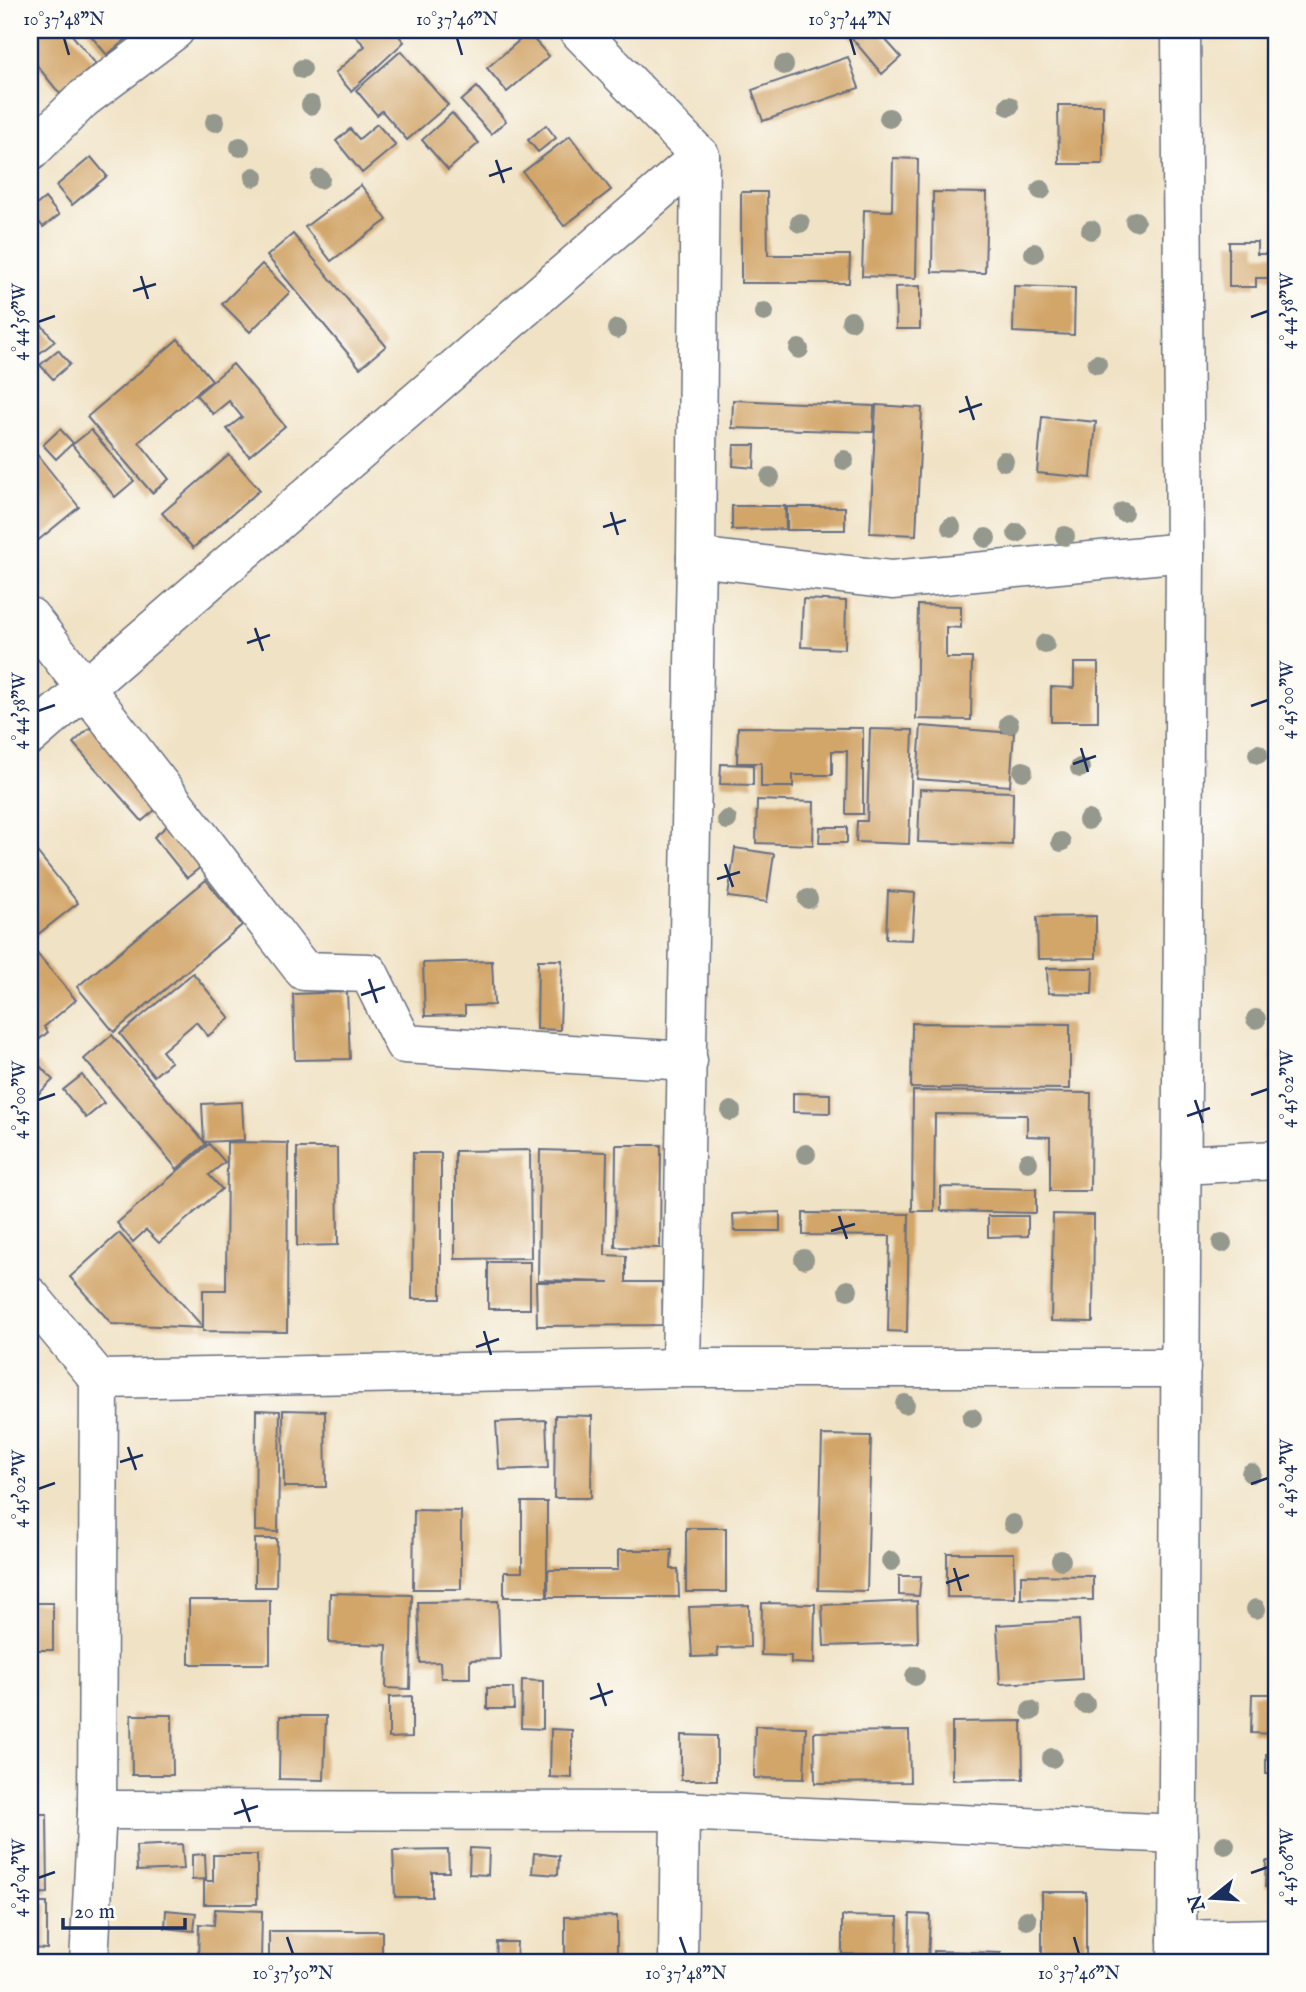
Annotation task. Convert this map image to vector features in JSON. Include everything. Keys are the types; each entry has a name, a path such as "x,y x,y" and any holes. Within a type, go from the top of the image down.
{"street":[{"path":"30,152 83,99 175,30"},
{"path":"578,30 700,156 696,557 681,1368"},
{"path":"1181,30 1185,552 1177,1951 1276,1938"},
{"path":"30,736 700,156"},
{"path":"696,557 892,579 1185,552"},
{"path":"30,617 304,971 369,973 404,1044 688,1061"},
{"path":"1181,1165 1276,1160"},
{"path":"30,1296 99,1379 97,1810 89,1962"},
{"path":"99,1379 681,1368 1181,1368"},
{"path":"97,1810 680,1811 1178,1834"},
{"path":"678,1962 680,1811"}],"building":[{"path":"43,30 68,30 96,64 60,94 30,57 30,41"},
{"path":"86,30 137,30 107,55"},
{"path":"350,30 394,30 404,42 351,91 335,73 365,46"},
{"path":"845,30 877,30 901,57 882,74"},
{"path":"528,33 549,56 507,92 487,68"},
{"path":"401,51 448,105 407,140 382,111 377,115 356,90"},
{"path":"848,57 859,88 763,121 752,90"},
{"path":"477,87 506,121 491,134 461,101"},
{"path":"1058,105 1103,105 1103,164 1059,164"},
{"path":"452,113 479,143 448,170 422,140"},
{"path":"377,124 396,145 362,173 336,141 350,129 359,139"},
{"path":"546,125 556,138 538,152 528,140"},
{"path":"570,136 611,190 564,226 523,172"},
{"path":"91,157 107,176 72,205 56,186"},
{"path":"893,158 918,159 916,278 862,276 864,210 892,211"},
{"path":"361,185 387,220 331,261 305,227"},
{"path":"741,192 767,192 768,255 850,255 849,283 741,283"},
{"path":"933,192 987,193 985,273 932,272"},
{"path":"45,198 59,215 43,227 30,210"},
{"path":"293,234 386,346 360,368 267,256"},
{"path":"1229,242 1257,242 1257,254 1276,254 1276,278 1256,278 1256,287 1229,287"},
{"path":"262,264 290,292 250,332 222,304"},
{"path":"920,286 920,329 896,329 895,287"},
{"path":"1014,286 1075,288 1074,335 1013,332"},
{"path":"30,311 55,341 36,356 30,349"},
{"path":"178,339 212,380 139,442 169,479 152,493 87,417"},
{"path":"58,350 70,364 53,379 40,365"},
{"path":"233,364 285,426 249,456 227,429 242,417 229,401 213,414 196,395"},
{"path":"733,400 874,406 873,432 732,428"},
{"path":"876,405 922,408 916,535 870,533"},
{"path":"1042,417 1096,422 1091,478 1037,473"},
{"path":"60,429 73,443 56,459 43,445"},
{"path":"91,430 134,481 115,497 72,445"},
{"path":"734,445 755,445 754,468 733,466"},
{"path":"35,452 79,507 30,547 30,457"},
{"path":"229,455 260,490 193,548 162,513"},
{"path":"732,506 785,506 786,529 732,530"},
{"path":"787,507 845,507 845,530 787,530"},
{"path":"803,599 846,601 845,649 801,647"},
{"path":"918,605 961,606 961,628 946,627 946,658 972,658 971,720 916,719"},
{"path":"1074,663 1098,663 1098,722 1051,722 1051,687 1074,688"},
{"path":"93,725 162,804 142,821 73,743"},
{"path":"921,726 1014,733 1010,786 917,779"},
{"path":"738,727 863,728 863,814 846,814 847,751 832,751 832,775 793,775 793,787 761,787 761,763 737,763"},
{"path":"870,729 913,730 909,844 856,842 857,821 867,821"},
{"path":"721,764 753,765 753,785 720,784"},
{"path":"920,789 1013,792 1012,845 918,842"},
{"path":"757,800 814,802 813,845 756,843"},
{"path":"174,820 208,861 187,878 154,837"},
{"path":"820,827 847,827 847,843 819,843"},
{"path":"30,843 78,903 32,939 30,936"},
{"path":"735,848 774,854 767,902 728,897"},
{"path":"206,880 242,925 114,1032 77,987"},
{"path":"888,891 915,893 912,940 886,939"},
{"path":"1096,916 1096,958 1038,959 1037,917"},
{"path":"35,951 76,1000 44,1027 48,1032 30,1047 30,956"},
{"path":"538,960 562,960 560,1030 537,1029"},
{"path":"492,961 494,1005 465,1006 465,1015 425,1016 423,963"},
{"path":"1047,968 1093,968 1092,994 1048,993"},
{"path":"193,973 230,1018 208,1036 196,1022 162,1051 171,1062 154,1076 120,1034"},
{"path":"347,992 350,1059 295,1060 293,994"},
{"path":"912,1023 1070,1024 1070,1089 911,1088"},
{"path":"112,1035 206,1144 177,1169 84,1059"},
{"path":"1273,1038 1276,1038 1276,1061 1271,1061"},
{"path":"37,1063 53,1080 30,1102 30,1069"},
{"path":"82,1075 104,1103 86,1118 63,1090"},
{"path":"913,1091 1091,1093 1090,1191 1050,1191 1050,1137 1027,1136 1027,1115 935,1114 934,1211 912,1211"},
{"path":"793,1093 830,1094 830,1113 793,1112"},
{"path":"242,1102 244,1140 204,1142 202,1104"},
{"path":"227,1142 288,1143 287,1332 203,1331 203,1328 112,1324 70,1277 119,1233 203,1327 203,1290 226,1290"},
{"path":"209,1144 225,1162 209,1175 222,1189 159,1243 146,1230 133,1242 117,1223"},
{"path":"616,1145 661,1145 660,1248 615,1247"},
{"path":"297,1148 337,1148 338,1245 297,1246"},
{"path":"530,1150 531,1258 455,1259 455,1151"},
{"path":"540,1150 607,1152 605,1255 626,1256 626,1282 662,1282 663,1325 537,1326 536,1282 610,1282 538,1280"},
{"path":"413,1153 441,1153 441,1299 412,1299"},
{"path":"941,1187 1036,1189 1036,1213 941,1211"},
{"path":"1272,1196 1276,1196 1274,1228"},
{"path":"780,1212 780,1231 734,1231 733,1214"},
{"path":"803,1213 909,1214 907,1332 888,1331 890,1236 803,1235"},
{"path":"1053,1214 1094,1215 1093,1322 1051,1321"},
{"path":"988,1216 1028,1216 1028,1236 988,1237"},
{"path":"488,1262 530,1262 530,1309 488,1309"},
{"path":"1270,1294 1276,1294 1276,1341 1270,1341"},
{"path":"256,1410 280,1411 278,1532 255,1531"},
{"path":"283,1410 325,1411 326,1487 284,1487"},
{"path":"555,1415 592,1416 591,1498 554,1498"},
{"path":"546,1420 548,1468 499,1470 496,1422"},
{"path":"822,1435 871,1436 867,1591 818,1590"},
{"path":"522,1502 547,1502 547,1597 504,1597 504,1572 522,1572"},
{"path":"414,1510 461,1511 461,1589 413,1589"},
{"path":"686,1528 726,1528 726,1592 686,1592"},
{"path":"255,1539 277,1539 276,1587 255,1587"},
{"path":"618,1550 672,1550 671,1569 678,1569 679,1597 548,1597 548,1570 618,1570"},
{"path":"947,1553 1014,1553 1015,1598 947,1597"},
{"path":"1021,1575 1093,1576 1093,1600 1021,1599"},
{"path":"899,1576 921,1576 919,1596 899,1595"},
{"path":"330,1593 412,1595 410,1689 386,1688 387,1645 329,1643"},
{"path":"189,1600 270,1600 270,1664 189,1664"},
{"path":"498,1601 500,1659 470,1660 470,1678 441,1678 440,1662 420,1663 418,1602"},
{"path":"917,1601 918,1643 824,1646 822,1605"},
{"path":"30,1603 53,1603 53,1650 30,1650"},
{"path":"762,1603 815,1604 814,1664 791,1663 791,1656 761,1655"},
{"path":"749,1605 750,1647 717,1648 718,1656 692,1657 689,1607"},
{"path":"1079,1620 1082,1679 1000,1684 997,1625"},
{"path":"1272,1659 1276,1659 1276,1678 1274,1678"},
{"path":"522,1680 543,1681 543,1729 521,1728"},
{"path":"487,1688 513,1688 514,1709 487,1709"},
{"path":"1252,1694 1276,1694 1276,1734 1251,1733"},
{"path":"412,1696 412,1737 389,1738 389,1697"},
{"path":"131,1715 172,1715 173,1775 132,1775"},
{"path":"280,1716 326,1716 324,1780 279,1779"},
{"path":"1022,1721 1023,1779 952,1780 952,1722"},
{"path":"755,1726 806,1727 804,1779 754,1778"},
{"path":"551,1729 572,1730 572,1778 550,1777"},
{"path":"909,1731 910,1782 815,1783 814,1732"},
{"path":"681,1735 717,1736 717,1780 681,1780"},
{"path":"1266,1754 1276,1754 1276,1774 1266,1774"},
{"path":"32,1774 33,1799 30,1799"},
{"path":"30,1814 47,1814 48,1893 30,1894"},
{"path":"182,1844 184,1869 137,1871 136,1846"},
{"path":"470,1848 489,1849 488,1875 469,1874"},
{"path":"448,1850 449,1872 432,1872 432,1897 395,1897 393,1851"},
{"path":"534,1853 559,1856 558,1875 532,1873"},
{"path":"205,1854 206,1879 192,1880 192,1855"},
{"path":"213,1855 257,1855 257,1904 204,1904 204,1881 213,1881"},
{"path":"1266,1861 1276,1861 1276,1887 1265,1887"},
{"path":"1042,1892 1086,1892 1086,1962 1042,1961"},
{"path":"30,1903 47,1903 47,1949 30,1948"},
{"path":"215,1909 262,1911 261,1962 198,1962 199,1924 214,1925"},
{"path":"166,1910 196,1913 194,1931 165,1928"},
{"path":"910,1914 930,1915 928,1962 909,1962"},
{"path":"617,1916 617,1962 565,1962 565,1917"},
{"path":"842,1916 898,1917 897,1958 907,1958 907,1962 875,1962 875,1955 842,1954"},
{"path":"269,1931 382,1931 382,1962 269,1962"},
{"path":"497,1942 517,1942 516,1962 496,1962"},
{"path":"934,1951 1001,1953 1001,1962 934,1962"}]}
